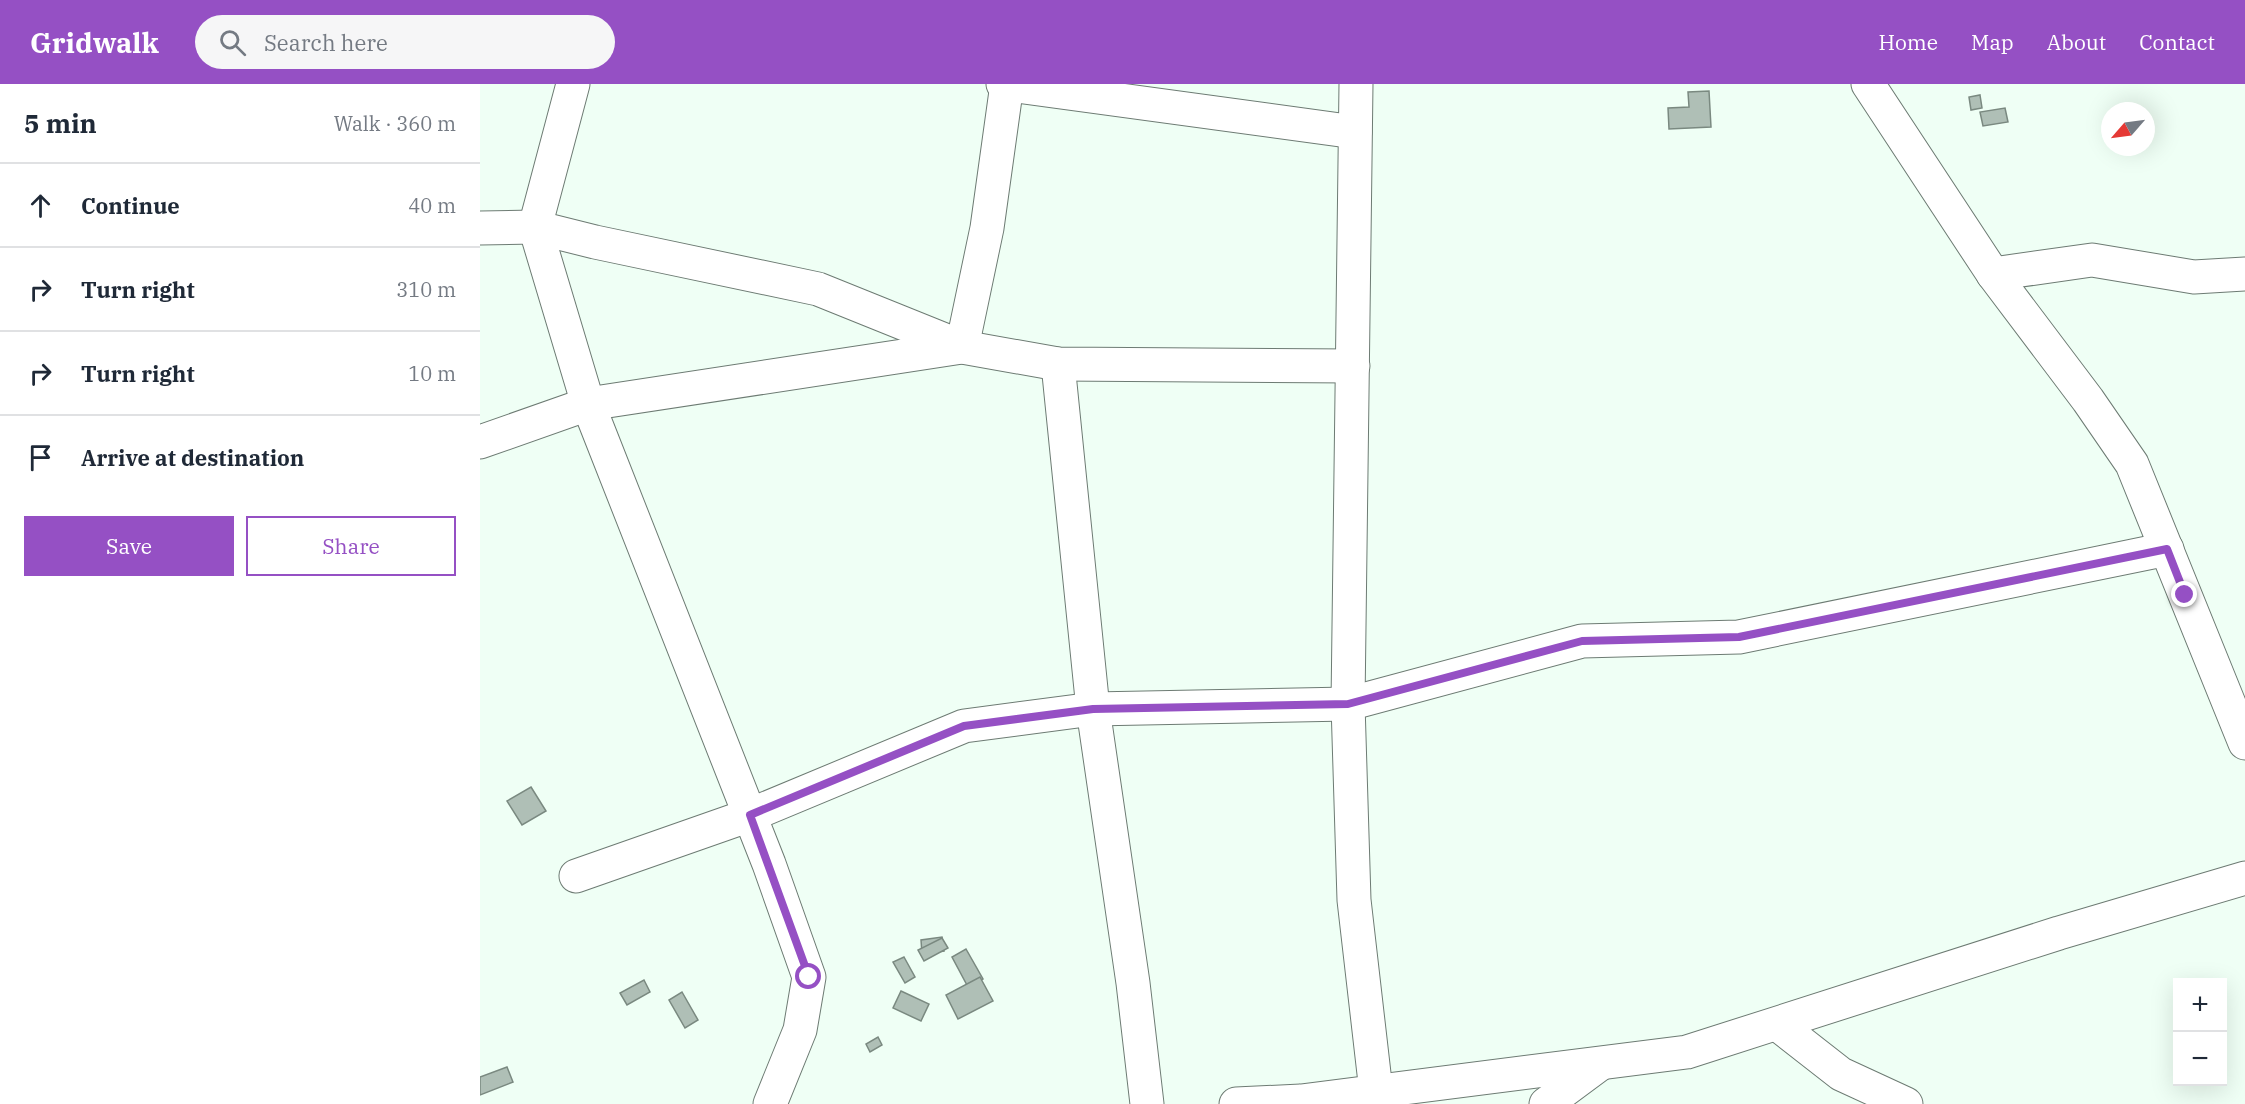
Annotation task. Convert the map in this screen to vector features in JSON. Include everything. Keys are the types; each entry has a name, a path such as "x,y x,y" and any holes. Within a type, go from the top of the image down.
{"street":[{"path":"573,84 535,227 588,404 750,815 809,977 800,1030 770,1104"},
{"path":"962,348 987,228 1006,84 1355,132"},
{"path":"1356,84 1348,704 1354,900 1376,1091"},
{"path":"1868,84 1993,274 2132,464 2245,744"},
{"path":"480,228 535,227 595,242 818,289 962,348 1058,364 1353,366"},
{"path":"1993,274 2092,260 2194,277 2245,274"},
{"path":"480,442 588,404 962,348"},
{"path":"1058,364 1093,709 1133,983 1147,1104"},
{"path":"576,876 750,815 964,726 1093,709 1348,704 1582,641 1739,637 2167,549"},
{"path":"1236,1104 1301,1101 1687,1052 2059,933 2245,878"},
{"path":"1777,1024 1841,1074 1906,1104"},
{"path":"1546,1104 1601,1063"}],"building":[{"path":"1709,91 1711,127 1669,129 1668,108 1689,107 1688,92"},
{"path":"1980,95 1982,108 1971,110 1969,97"},
{"path":"2005,108 2008,122 1983,126 1980,112"},
{"path":"531,787 546,811 522,825 507,801"},
{"path":"942,937 944,951 922,954 921,940"},
{"path":"942,938 948,948 924,961 918,950"},
{"path":"966,949 983,979 968,987 952,957"},
{"path":"904,957 915,977 905,983 893,962"},
{"path":"980,977 993,1001 958,1019 946,995"},
{"path":"644,980 650,992 627,1005 620,993"},
{"path":"901,991 929,1004 921,1021 893,1008"},
{"path":"682,992 698,1020 685,1028 669,1000"},
{"path":"878,1037 882,1045 870,1052 866,1044"},
{"path":"507,1067 513,1082 480,1095 480,1077"}],"route":[{"path":"809,977 750,815 964,726 1093,709 1348,704 1582,641 1739,637 2026,576 2167,549 2185,595"}]}
